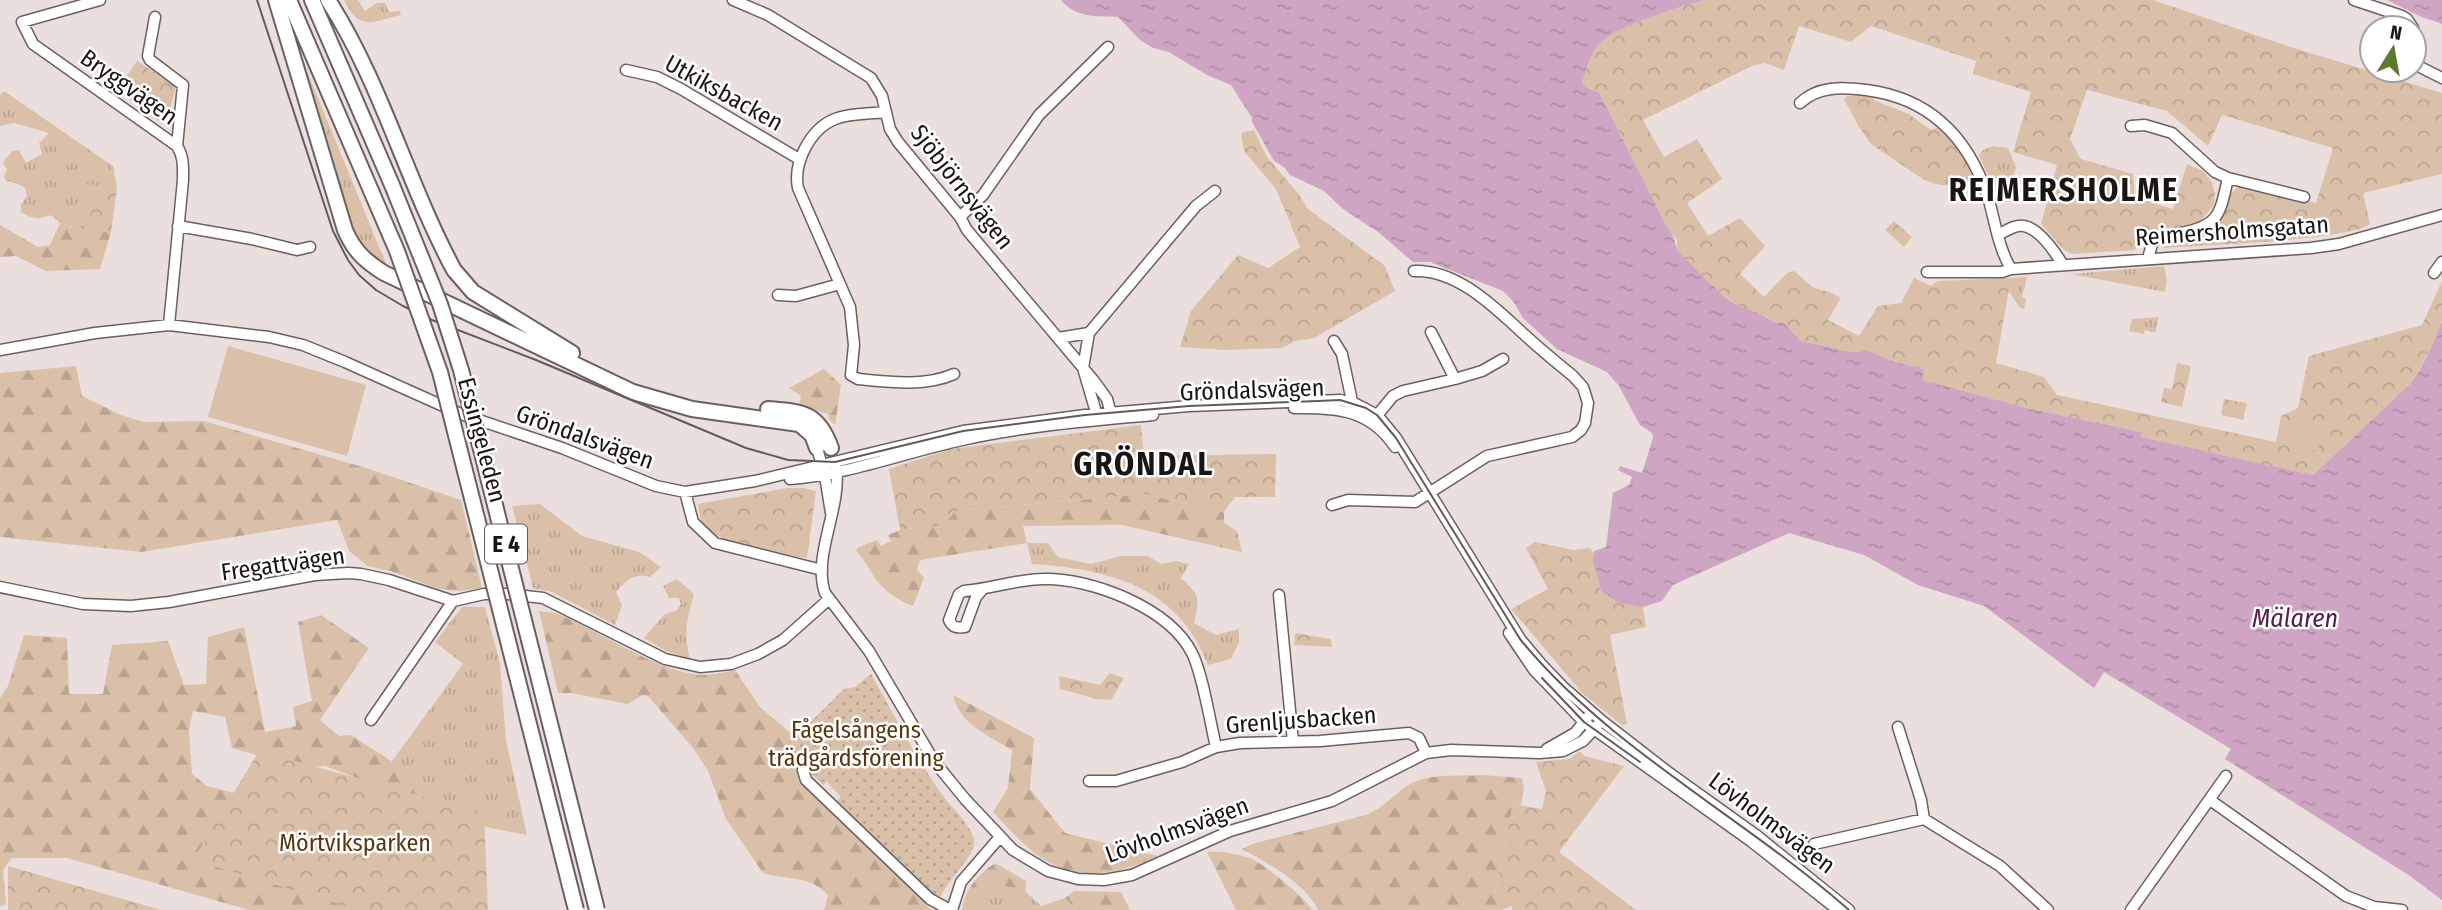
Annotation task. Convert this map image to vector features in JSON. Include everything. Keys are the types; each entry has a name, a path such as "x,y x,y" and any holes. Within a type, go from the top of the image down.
{"highway":[{"path":"276,0 345,230 351,245 362,259 384,274 633,391 692,409 799,424 830,457"},
{"name":"Essingeleden","path":"289,0 397,251 440,372 576,910"},
{"name":"Essingeleden","path":"312,0 440,304 461,370 597,910"},
{"path":"328,0 369,77 446,256 454,271 468,287 551,341 652,391 728,406 798,412 811,416 821,426 830,457"}],"street":[{"name":"Bryggvägen","path":"100,0 22,22 33,44 177,146 183,158 169,325"},
{"name":"Sjöbjörnsvägen","path":"733,0 768,15 871,78 882,96 885,112 898,142 960,217 967,230 1083,368 1107,399 1112,416"},
{"path":"2354,0 2396,14"},
{"path":"155,18 148,55 150,60 183,85 177,146"},
{"path":"960,217 983,195 1039,115 1108,47"},
{"name":"Utkiksbacken","path":"626,70 657,77 681,89 799,159"},
{"path":"1800,103 1810,93 1823,89 1856,89 1889,93 1928,112 1961,141 1971,155 1988,197 2003,253 2011,269"},
{"path":"885,112 827,122 799,159 796,169 798,188 850,307 853,330 851,375 858,379 914,382 941,380 954,374"},
{"path":"2131,126 2145,125 2172,133 2216,172 2228,178 2304,197"},
{"path":"2148,258 2153,241 2199,230 2215,219 2223,203 2228,178"},
{"path":"1058,338 1089,333 1196,206 1215,191"},
{"name":"Reimersholmsgatan","path":"1927,272 2002,272 2011,269 2339,244 2442,215"},
{"path":"178,226 297,250 310,247"},
{"path":"1998,235 2015,226 2024,226 2053,250 2063,265"},
{"path":"2434,273 2442,262"},
{"path":"1332,505 1348,500 1415,502 1487,456 1562,440 1580,430 1587,415 1588,403 1583,387 1496,308 1465,285 1424,271 1414,271"},
{"path":"778,295 796,296 840,284"},
{"name":"Gröndalsvägen","path":"0,350 95,333 169,325 269,337 303,345 461,414 562,448 656,486 685,492 823,471 830,457 963,431 1202,405 1318,401 1353,408 1374,419 1396,438 1515,643 1556,695 1594,730"},
{"path":"1431,332 1455,379"},
{"name":"Sjöbjörnsvägen","path":"1089,333 1083,368 1098,417"},
{"path":"1334,341 1342,354 1353,408"},
{"path":"1374,419 1393,396 1403,391 1482,371 1503,359"},
{"name":"Lövholmsvägen","path":"830,457 823,471 831,513"},
{"name":"Lövholmsvägen","path":"830,457 838,493 831,513 822,570 822,586 828,600 879,667 934,761 949,781 1000,837 1026,859 1057,874 1094,881 1122,878 1153,867 1230,831 1343,796 1426,753 1451,750 1540,753 1573,748 1602,721"},
{"path":"685,492 693,522 709,540 733,549 822,570"},
{"name":"Gröndalsvägen","path":"1428,495 1520,639 1563,687 1592,712"},
{"name":"Fregattvägen","path":"0,587 83,604 131,606 169,603 315,575 348,573 389,580 453,601 484,594 542,598 665,659 700,667 731,664 758,654 783,640 828,600"},
{"path":"982,590 1031,580 1056,580 1108,591 1148,610 1176,632 1193,655 1216,747"},
{"path":"1279,595 1293,742"},
{"path":"371,720 453,601"},
{"path":"1540,753 1561,743 1592,712"},
{"name":"Lövholmsvägen","path":"1592,712 1668,772 1756,835 1849,910"},
{"path":"1899,727 1924,819"},
{"name":"Lövholmsvägen","path":"1594,730 1752,842 1838,910"},
{"name":"Grenljusbacken","path":"1089,781 1116,781 1182,762 1216,747 1240,743 1293,742 1409,733 1419,738 1426,753"},
{"path":"803,770 806,780 930,898 951,910 961,882 1000,837"},
{"path":"2131,910 2226,776"},
{"path":"2210,800 2346,896 2373,908 2402,910"},
{"path":"1814,844 1924,819 2000,866 2048,910"}],"green space":[{"path":"344,0 358,0 365,11 377,3 385,3 389,12 400,11 401,15 374,22 361,21 355,17"},
{"path":"1704,0 2153,0 2358,67 2358,84 2412,84 2442,93 2442,174 2363,193 2370,224 2357,230 2305,238 2163,248 2173,242 2208,233 2218,223 2231,193 2238,187 2250,186 2316,203 2333,148 2222,115 2208,146 2167,111 2087,90 2070,139 2081,159 2133,174 2135,197 2173,209 2187,164 2203,171 2212,182 2215,194 2213,206 2199,223 2149,234 2135,250 2072,254 2064,250 2041,224 2057,165 2013,152 2031,92 1973,74 1976,61 1871,26 1851,42 1799,26 1784,70 1765,63 1752,66 1643,120 1664,157 1697,139 1722,179 1687,203 1708,236 1740,218 1765,246 1740,274 1764,297 1787,273 1794,271 1814,288 1841,298 1828,320 1859,336 1878,306 1901,303 1914,278 1931,286 1938,281 2011,278 1996,363 2044,377 2057,395 2276,442 2281,416 2298,408 2309,356 2422,325 2442,281 2442,320 2433,343 2410,384 2313,475 2140,437 2141,432 2031,409 1921,380 1924,369 1895,362 1866,350 1844,350 1802,342 1784,323 1775,323 1768,317 1753,313 1727,299 1683,257 1677,248 1677,240 1666,225 1599,92 1582,83 1593,52 1607,37 1679,7"},
{"path":"2005,15 2016,26 1991,52 1980,41"},
{"path":"295,47 386,264 367,251 354,235"},
{"path":"137,61 176,86 167,120 162,124 117,90"},
{"path":"4,91 113,166 117,188 86,185 80,229 60,223 51,215 36,218 21,212 21,204 27,196 25,188 6,181 4,176 7,170 3,162 13,151 19,150 26,163 42,154 39,143 49,133 14,123 0,126 0,95"},
{"path":"1876,94 1873,100 1909,114 1931,130 1941,126 1960,145 1977,186 1940,185 1924,180 1871,144 1844,99 1847,96"},
{"path":"1254,130 1267,157 1308,209 1385,266 1395,291 1314,338 1295,341 1282,348 1225,350 1180,347 1191,311 1238,255 1268,268 1300,247 1276,189 1244,151 1241,133"},
{"path":"1993,146 2008,148 2016,167 2010,186 1999,200 1979,155"},
{"path":"86,184 117,188 111,232 80,229"},
{"path":"1894,221 1912,237 1904,247 1885,230"},
{"path":"60,223 80,229 111,232 100,269 46,271 16,256 0,257 0,225 38,247 50,245"},
{"path":"2164,266 2167,281 2165,292 2071,274"},
{"path":"2027,277 2022,297 2026,299 2024,309 2020,308 2006,287 2004,278"},
{"path":"2159,317 2155,333 2145,330 2144,334 2129,331 2132,319"},
{"path":"228,346 366,385 347,456 208,417"},
{"path":"2177,363 2191,366 2182,407 2161,402 2164,388 2172,389"},
{"path":"76,366 82,396 121,415 144,422 204,421 366,468 461,500 482,588 460,591 438,589 390,571 368,566 349,551 337,520 141,552 0,537 0,373"},
{"path":"824,369 841,385 835,425 828,414 799,405 801,396 789,388"},
{"path":"2224,399 2247,403 2243,420 2221,415"},
{"path":"2297,418 2320,424 2321,441 2315,450 2303,452 2288,447 2291,422"},
{"path":"1141,425 1144,456 1276,454 1275,497 1235,497 1224,512 1145,494 955,511 944,525 900,530 889,469 951,449"},
{"path":"787,488 816,491 807,558 733,543 708,529 700,518 698,504"},
{"path":"1145,494 1224,512 1224,523 1237,531 1242,552 1122,525 1023,526 1027,543 920,560 917,570 924,578 913,606 885,590 856,551 857,548 877,540 881,546 891,541 888,535 900,530 943,525 955,511"},
{"path":"540,504 582,536 639,552 661,567 650,577 631,578 616,592 622,605 615,625 552,592 533,588 512,506"},
{"path":"1535,542 1573,550 1590,548 1595,556 1593,562 1602,592 1619,603 1643,607 1646,627 1610,635 1627,724 1622,725 1583,694 1511,609 1548,589 1526,548"},
{"path":"1027,543 1048,543 1058,557 1091,564 1121,556 1148,556 1161,564 1176,561 1189,564 1181,578 1197,597 1194,623 1216,635 1239,629 1239,642 1231,659 1208,665 1195,638 1179,617 1159,600 1113,577 1032,564"},
{"path":"677,579 694,594 687,626 690,659 666,651 644,638 664,615 677,610 681,604 679,598 669,598 663,586"},
{"path":"462,607 485,607 500,663 506,740 527,835 436,817 392,761 463,664 435,642"},
{"path":"539,611 570,619 670,668 702,675 735,670 760,707 795,737 789,744 799,762 797,768 800,777 874,848 931,910 824,910 828,895 813,884 763,873 726,819 708,771 693,748 648,696 643,695 628,704 558,693"},
{"path":"321,615 369,648 320,720 339,736 351,735 413,775 436,817 370,783 325,766 300,768 232,748 225,717 193,711 189,730 192,774 207,786 293,808 449,910 249,910 67,858 12,858 3,870 6,904 0,907 0,698 8,686 24,635 67,638 69,694 103,694 112,645 168,641 184,685 206,684 208,637 244,627 265,732 296,726 293,707 312,701 298,622"},
{"path":"1295,633 1331,639 1332,647 1294,645"},
{"path":"1110,673 1124,678 1111,700 1060,689 1059,676 1100,685"},
{"name":"Fågelsångens trädgårdsförening","path":"871,674 925,770 964,822 974,840 972,851 941,896 931,895 835,803 841,797 827,782 823,785 814,776 810,777 808,765 799,762 788,744 844,689 855,687"},
{"path":"953,695 1034,738 1030,789 1065,833 1158,856 1114,871 1084,873 1055,865 1033,852 993,812 1008,788 1012,750 968,722"},
{"name":"Mörtviksparken","path":"259,751 484,813 488,910 359,910 193,860"},
{"path":"1580,751 1584,756 1624,766 1559,852 1636,910 1512,910 1512,905 1525,900 1495,894 1513,804 1542,809 1546,791 1536,762 1569,759"},
{"path":"1483,775 1522,778 1524,788 1521,805 1513,804 1495,894 1526,900 1501,910 1318,910 1305,891 1274,867 1242,849 1255,843 1366,815 1407,786 1424,779"},
{"path":"1207,852 1230,853 1252,859 1285,882 1312,910 1236,910"},
{"path":"995,863 1026,881 1026,892 997,884 984,896 980,910 962,910 973,883"},
{"path":"8,866 161,910 8,910"},
{"path":"997,884 1026,892 1041,906 1065,898 1077,910 980,910 984,896"},
{"path":"1074,891 1121,892 1130,910 1077,910 1065,898"}],"water":[{"name":"Mälaren","path":"1061,0 1704,0 1648,18 1607,37 1593,52 1582,83 1599,92 1677,249 1692,265 1727,299 1775,323 1784,323 1802,342 1852,351 1866,350 1895,362 1924,369 1922,380 2031,409 2141,432 2141,437 2313,475 2410,384 2424,362 2442,322 2442,900 2410,876 2225,759 2231,749 2104,672 2094,688 1984,606 1918,585 1864,555 1789,533 1673,585 1662,601 1643,607 1619,603 1602,592 1593,562 1594,551 1606,547 1613,493 1629,485 1632,477 1618,470 1620,466 1642,473 1653,438 1652,433 1640,425 1619,386 1607,372 1557,349 1523,318 1503,291 1430,262 1413,262 1378,232 1343,209 1324,191 1290,175 1274,161 1231,85 1207,75 1169,52 1153,48 1140,40 1118,17 1080,13"},
{"path":"2387,0 2442,0 2442,24 2428,19 2428,14 2415,14"}],"tram line":[{"path":"257,0 333,231 359,275 376,290 432,320 536,360 746,448 788,460 835,462 963,431 1085,415 1189,406 1340,400 1366,408 1377,415 1396,438 1520,639 1555,678 1635,748 1808,876 1849,910"},
{"path":"1542,678 1584,722 1640,762"}],"district":[{"name":"REIMERSHOLME","path":"2064,190"},
{"name":"GRÖNDAL","path":"1144,464"}]}
